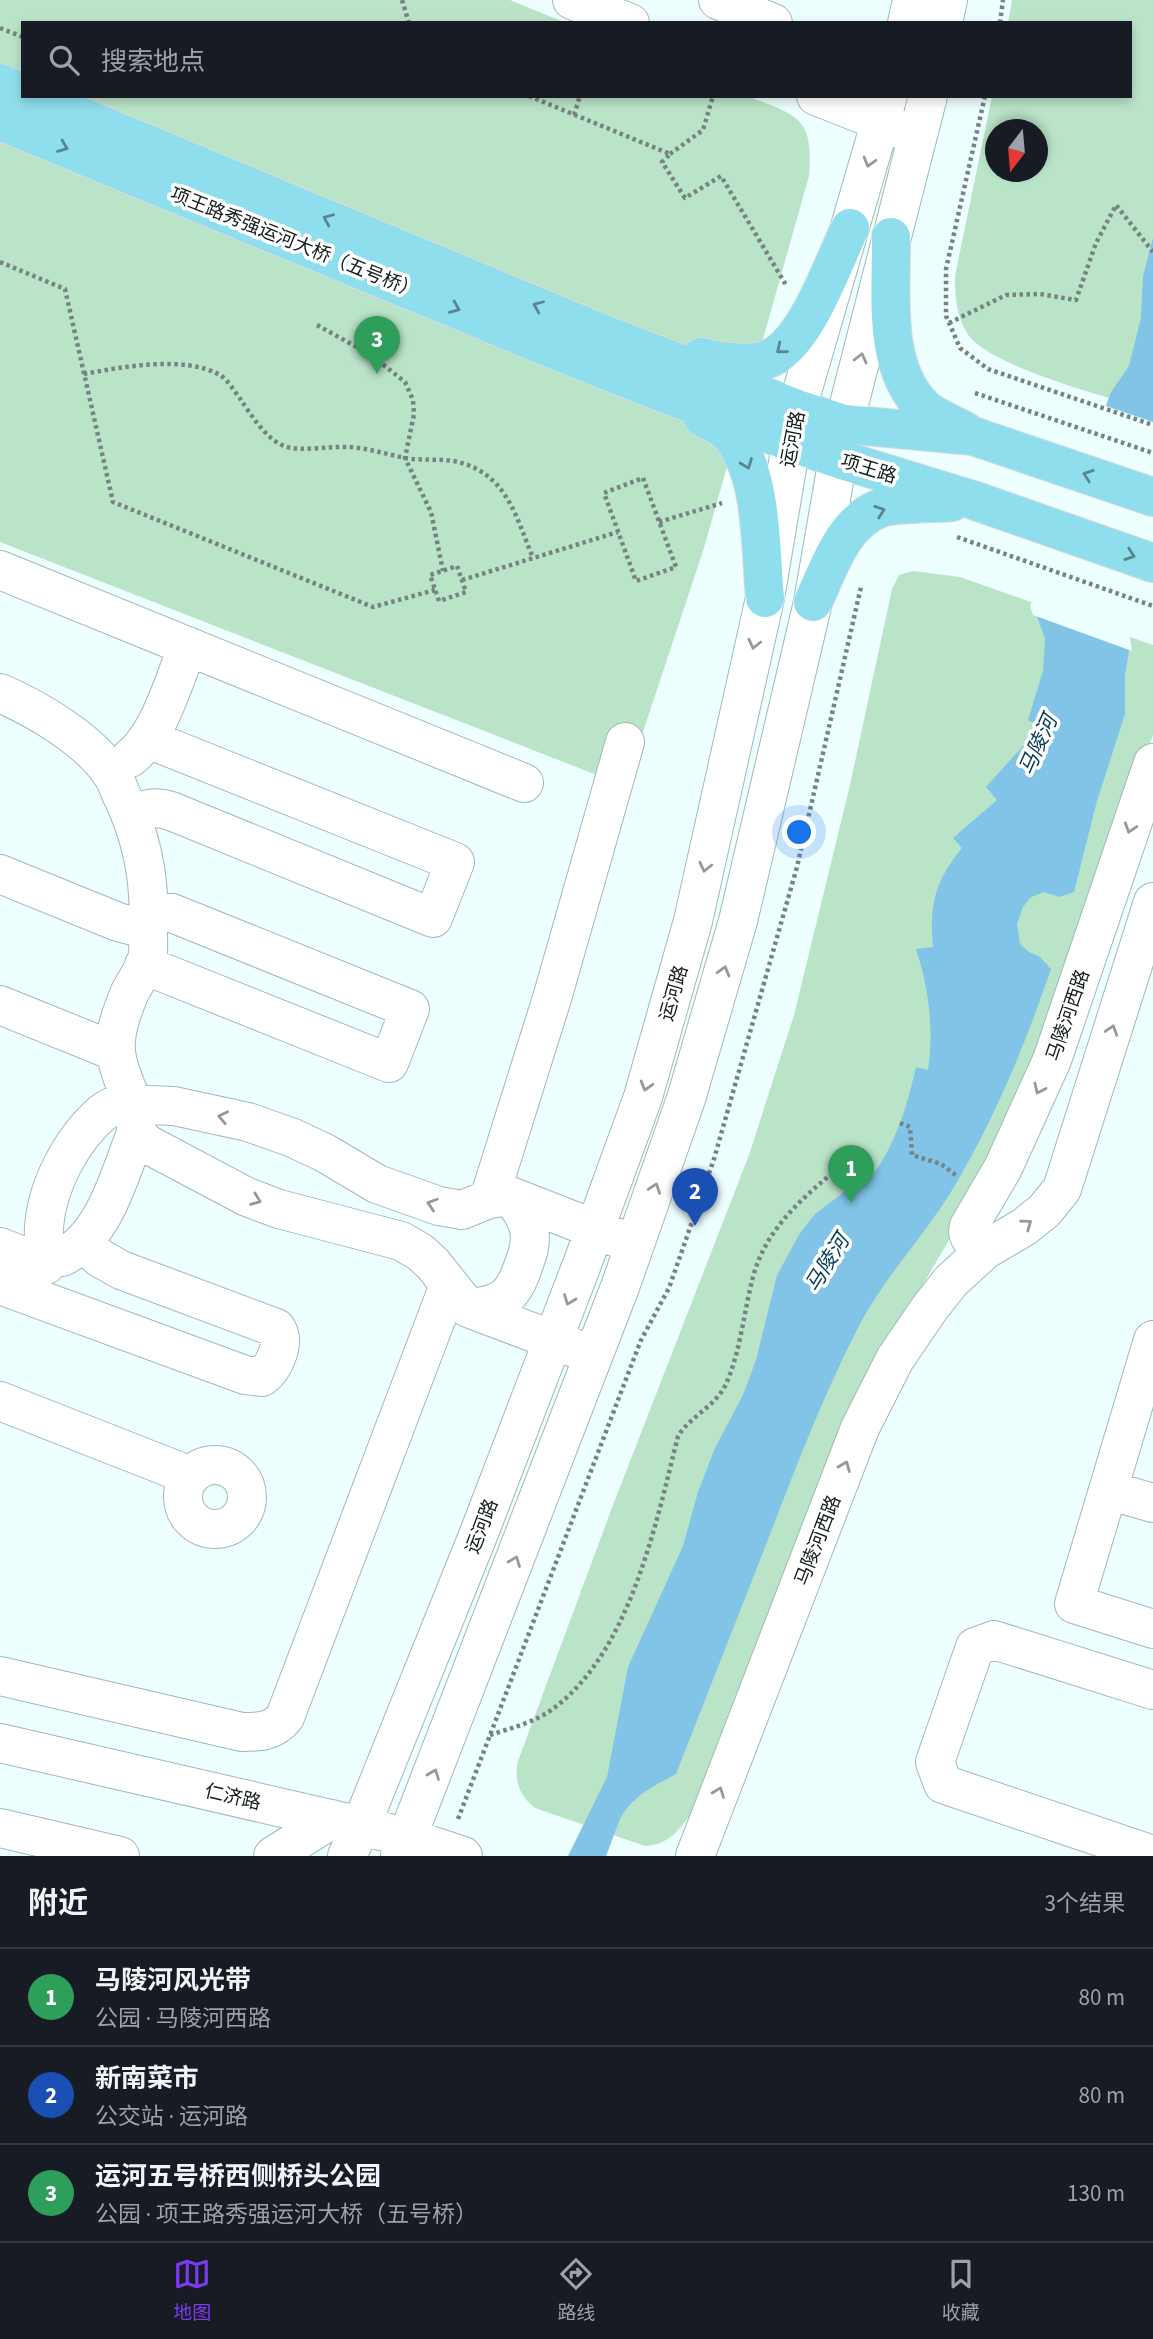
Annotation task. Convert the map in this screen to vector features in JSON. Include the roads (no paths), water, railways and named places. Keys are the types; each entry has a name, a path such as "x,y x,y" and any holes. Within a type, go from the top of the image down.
{"main road":[{"path":"0,83 21,92"},
{"name":"项王路秀强运河大桥（五号桥）","path":"36,98 607,353"},
{"name":"项王路秀强运河大桥（五号桥）","path":"0,121 607,353"},
{"path":"607,353 745,363 775,356 800,332 850,228"},
{"path":"891,237 893,340 910,391 925,409 973,436"},
{"path":"607,353 725,429 742,450 753,478 765,598"},
{"name":"项王路","path":"607,353 842,442 973,500 1153,563"},
{"name":"项王路","path":"842,442 973,436 1153,498"},
{"path":"813,602 839,549 858,520 882,508 973,500"}],"street":[{"path":"718,0 768,21"},
{"path":"907,21 912,0"},
{"path":"943,21 947,0"},
{"path":"582,2 625,21"},
{"path":"826,98 884,109 917,136"},
{"path":"405,1847 594,1355 686,1100 738,921 813,602 842,442 927,98"},
{"name":"运河路","path":"347,1834 554,1339 643,1097 693,921 765,598 794,425 884,109"},
{"path":"0,570 524,783"},
{"path":"111,773 142,749 188,646"},
{"path":"0,693 29,705 79,740 111,773 132,817 145,863 147,936 117,1029 116,1052 117,1066 147,1144 247,1197 279,1209 401,1241 420,1252 433,1264 458,1296 594,1355"},
{"path":"132,817 148,808 160,807 433,918 455,862 148,739"},
{"path":"500,1197 553,995 625,743"},
{"name":"马陵河西路","path":"985,1250 970,1239 967,1232 969,1226 1003,1168 1052,1060 1153,763"},
{"path":"0,874 147,936 389,1063 410,1009 172,913 147,936"},
{"name":"马陵河西路","path":"695,1856 860,1428 895,1359 951,1280 985,1250 1024,1227 1044,1211 1062,1189 1153,902"},
{"path":"0,1005 116,1052"},
{"path":"46,1265 44,1226 51,1192 67,1157 85,1131 104,1112 134,1113 148,1105 174,1106 248,1122 325,1153 377,1184 439,1206 462,1210 500,1197 635,1245"},
{"path":"0,1272 46,1265 74,1251 93,1233 118,1181 134,1113"},
{"path":"458,1296 488,1306 504,1299 513,1291 520,1278 529,1250 530,1230 524,1215 500,1197"},
{"path":"0,1285 245,1375 262,1377 269,1372 281,1342 281,1335 276,1328 121,1270 100,1258 83,1243"},
{"path":"0,1247 46,1265"},
{"path":"0,1676 242,1732 269,1730 279,1724 285,1717 458,1296"},
{"path":"1152,1350 1074,1604 1153,1629"},
{"path":"0,1401 191,1475"},
{"path":"1108,1490 1153,1503"},
{"path":"1153,1690 994,1640 975,1647 935,1762 943,1784 1153,1855"},
{"name":"仁济路","path":"0,1744 347,1834 405,1847 455,1853"},
{"path":"0,1828 120,1856"},
{"path":"273,1856 347,1834"}],"water":[{"name":"马陵河","path":"1153,238 1153,556 1127,638 1129,650 1125,675 1125,714 1097,801 1074,892 1059,897 1044,892 1031,897 1023,907 1017,924 1020,944 1040,957 1051,969 1041,997 1008,1081 969,1161 943,1204 871,1304 835,1374 676,1774 644,1792 630,1804 620,1819 606,1856 568,1856 607,1777 628,1667 683,1546 698,1492 715,1448 743,1395 756,1360 777,1275 800,1233 815,1214 865,1176 870,1179 899,1126 916,1067 928,1070 929,1009 916,949 933,947 932,918 936,894 946,871 962,848 953,838 997,800 986,787 1040,727 1028,720 1043,671 1045,639 1033,605 1111,392 1129,366 1141,318 1143,276"}],"place":[{"name":"运河五号桥西侧桥头公园","path":"377,374"},
{"name":"马陵河风光带","path":"851,1203"},
{"name":"新南菜市","path":"695,1226"}]}
